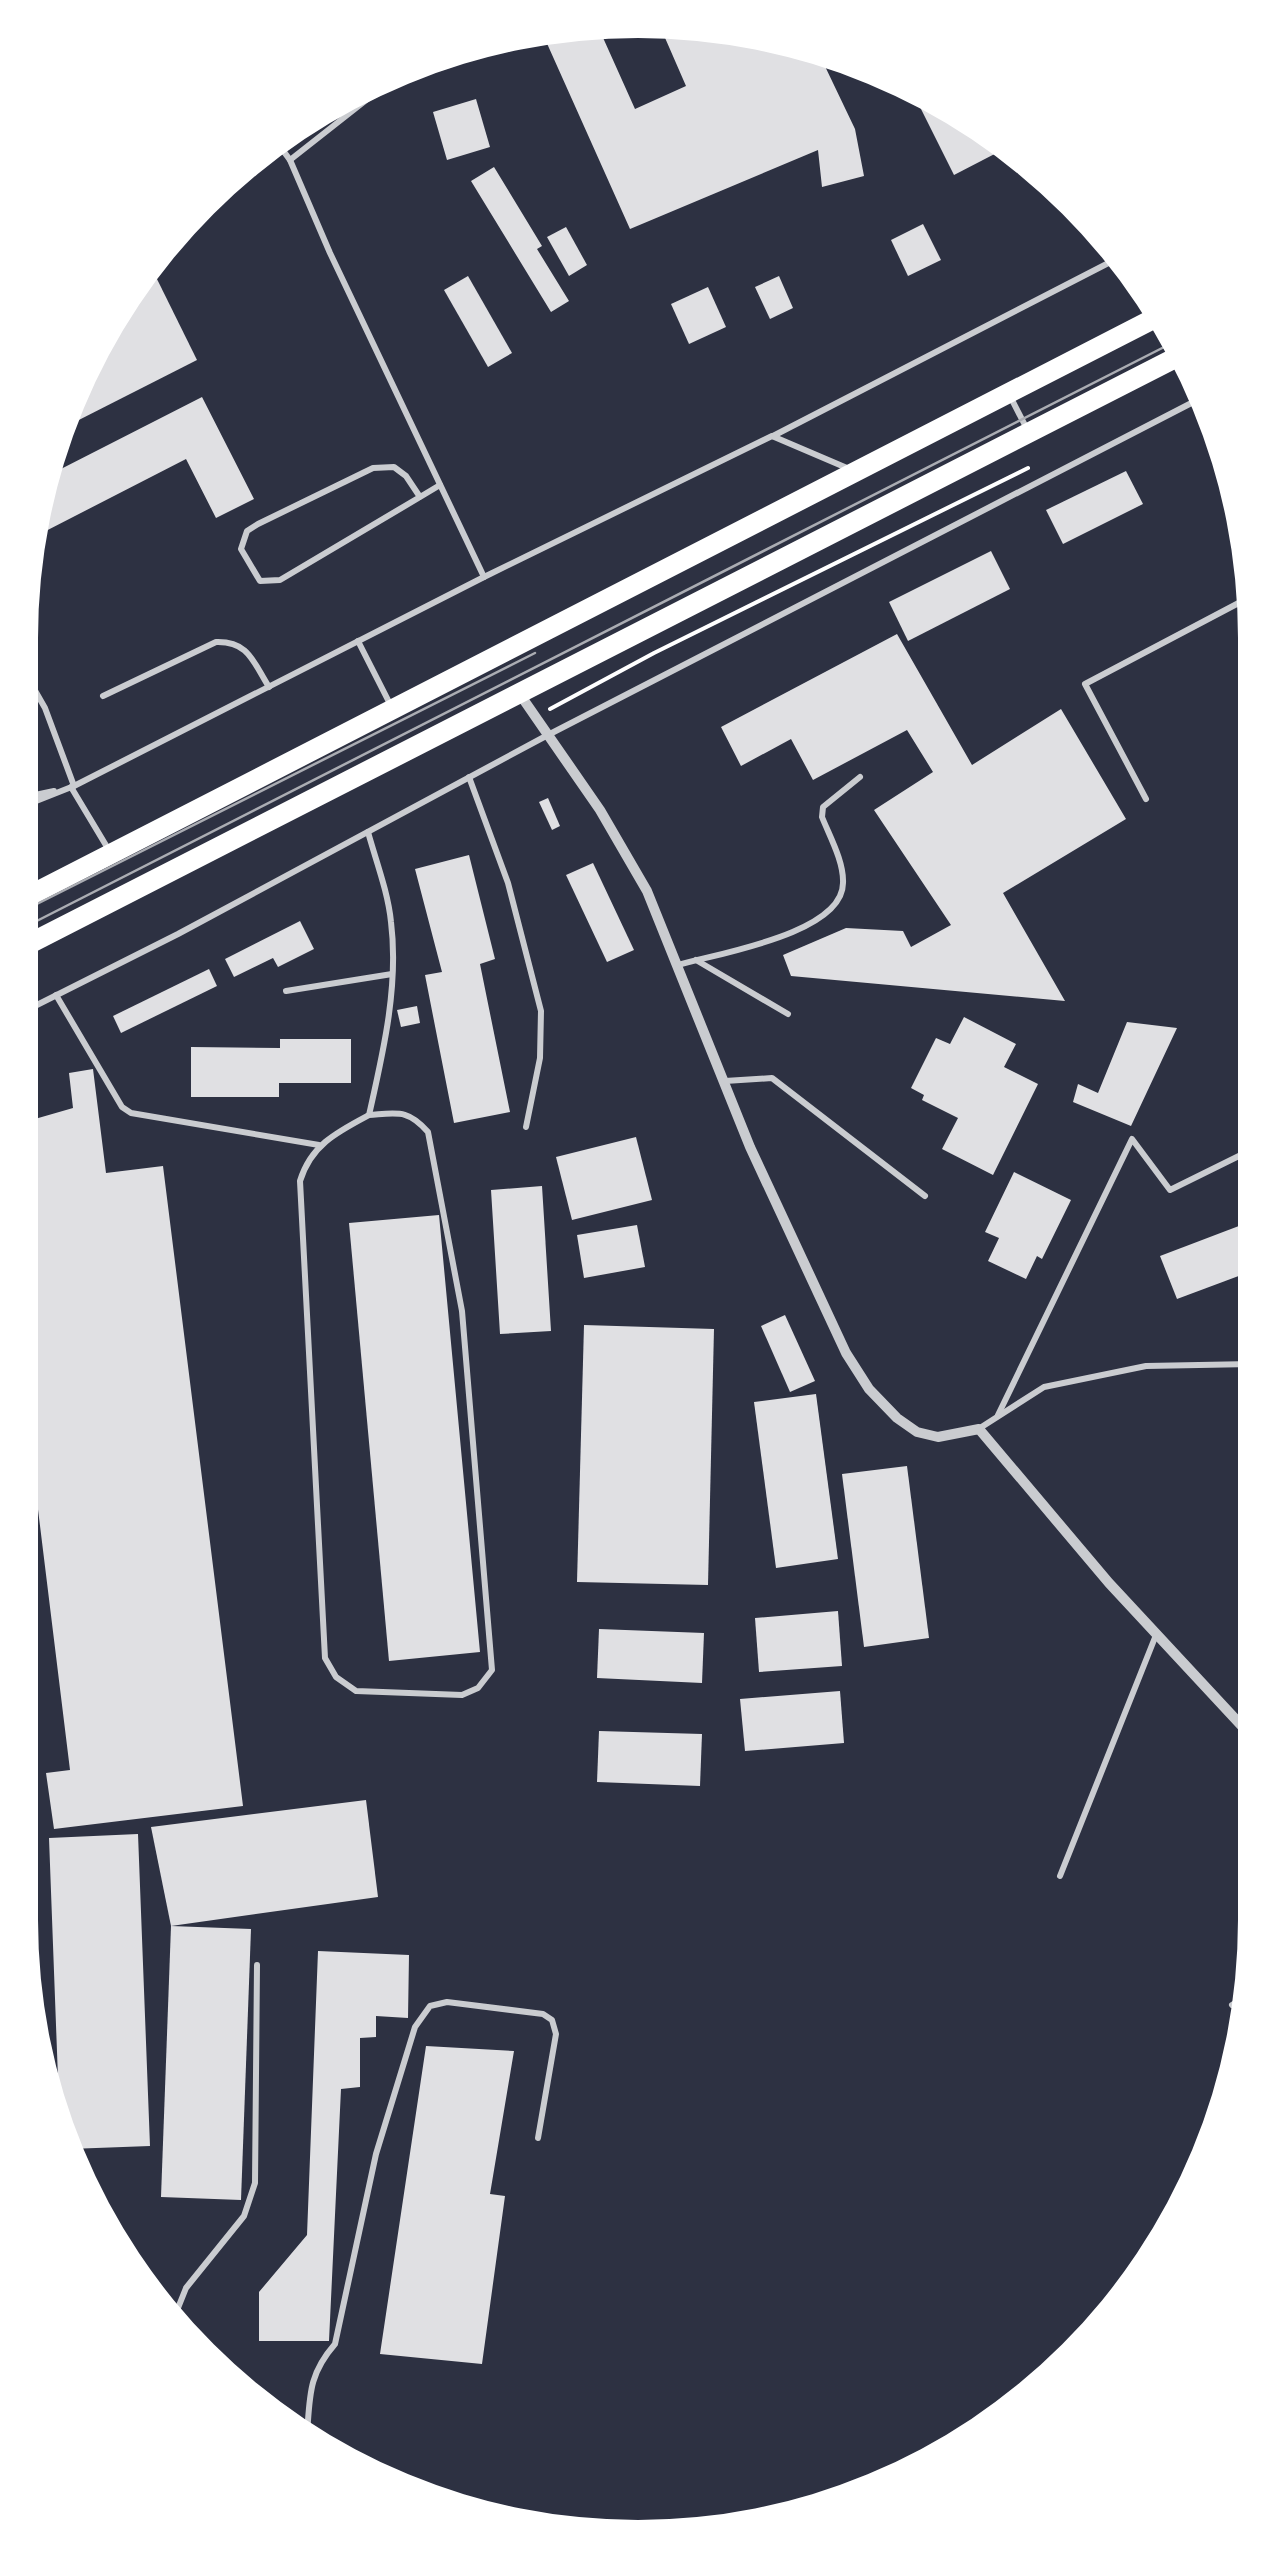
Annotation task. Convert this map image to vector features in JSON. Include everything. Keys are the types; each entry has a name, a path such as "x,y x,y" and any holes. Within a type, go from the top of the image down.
{"main road":[{"path":"38,891 1147,322"},
{"path":"38,939 1170,361"}],"street":[{"path":"520,694 600,810 647,891 750,1146 838,1336 870,1389 897,1418 917,1432 938,1437 979,1429 1109,1583 1238,1722"}],"lane":[{"path":"290,160 357,108"},
{"path":"284,152 484,576"},
{"path":"38,800 74,786 484,576 772,436 1107,264"},
{"path":"1009,394 1029,432"},
{"path":"38,1005 546,736 1190,404"},
{"path":"772,436 826,462 858,472"},
{"path":"420,497 406,476 394,467 373,468 246,531 241,549 260,581 280,580 420,497 440,485"},
{"path":"1146,799 1085,684 1236,605"},
{"path":"103,696 216,642 232,641 242,646 269,687"},
{"path":"358,642 393,710"},
{"path":"38,697 74,786 111,853"},
{"path":"678,965 750,948 822,915 840,898 844,884 822,817 823,807 860,776"},
{"path":"470,777 508,883 541,1011 540,1058 526,1127"},
{"path":"38,794 74,786"},
{"path":"368,832 391,918 392,974 386,1030 369,1114"},
{"path":"696,959 788,1014"},
{"path":"286,992 392,974"},
{"path":"56,996 122,1106 132,1113 319,1145"},
{"path":"725,1081 772,1078 925,1196"},
{"path":"402,1113 416,1118 428,1132 462,1311 492,1670 478,1688 462,1695 356,1691 336,1677 326,1658 300,1181 306,1162 319,1145 369,1114 402,1113"},
{"path":"998,1415 1132,1139 1170,1190 1238,1156"},
{"path":"979,1429 1031,1392 1078,1380 1146,1366 1238,1364"},
{"path":"1060,1876 1157,1634"},
{"path":"179,2306 186,2288 244,2216 255,2183 257,1965"},
{"path":"308,2421 318,2363 335,2344 376,2154 415,2027 430,2006 446,2002 543,2014 552,2020 556,2034 538,2138"}],"path":[{"path":"534,718 1040,462"}],"building":[{"path":"604,39 635,109 686,86 665,39 755,49 826,68 855,129 864,176 822,187 818,150 630,229 548,45"},
{"path":"476,99 490,147 447,160 433,112"},
{"path":"921,109 994,155 954,175"},
{"path":"494,167 542,246 537,249 569,301 551,312 471,181"},
{"path":"923,224 941,260 908,276 891,240"},
{"path":"566,227 587,265 569,276 547,237"},
{"path":"468,276 512,353 488,367 444,290"},
{"path":"779,276 793,308 770,319 755,287"},
{"path":"157,278 197,360 78,420 118,337"},
{"path":"708,287 726,327 689,344 671,304"},
{"path":"202,397 254,499 216,518 186,459 47,530 62,468"},
{"path":"1126,471 1143,504 1063,544 1046,510"},
{"path":"991,551 1010,589 908,641 889,602"},
{"path":"897,634 972,765 1061,709 1126,819 1003,893 1065,1001 791,976 783,955 846,928 903,931 911,947 951,925 874,810 933,772 907,730 813,780 791,739 741,766 721,727"},
{"path":"548,798 560,826 552,830 539,802"},
{"path":"469,855 495,959 480,964 510,1112 454,1123 425,975 442,972 415,869"},
{"path":"593,863 634,950 607,962 566,875"},
{"path":"300,921 314,949 278,967 273,958 234,977 225,959"},
{"path":"209,969 217,986 121,1033 113,1016"},
{"path":"417,1006 420,1023 401,1027 397,1010"},
{"path":"964,1017 1016,1044 1004,1067 1038,1084 993,1175 942,1149 958,1118 922,1100 924,1095 911,1088 936,1038 950,1044"},
{"path":"1127,1022 1177,1028 1131,1126 1073,1102 1078,1084 1098,1093"},
{"path":"280,1039 351,1039 351,1083 279,1083 279,1097 191,1097 191,1047 280,1048"},
{"path":"93,1069 106,1173 163,1166 243,1806 54,1829 46,1773 70,1770 38,1509 38,1118 73,1108 69,1073"},
{"path":"636,1137 652,1200 572,1220 556,1157"},
{"path":"1014,1172 1071,1200 1042,1259 1037,1256 1026,1279 988,1261 999,1238 985,1232"},
{"path":"542,1186 551,1331 500,1334 491,1190"},
{"path":"439,1215 480,1652 389,1661 349,1223"},
{"path":"637,1225 645,1267 584,1278 577,1235"},
{"path":"1238,1226 1238,1276 1177,1299 1160,1256"},
{"path":"785,1315 815,1381 790,1392 761,1326"},
{"path":"584,1325 714,1329 708,1585 577,1582"},
{"path":"816,1394 838,1559 776,1568 754,1402"},
{"path":"907,1466 929,1638 864,1647 842,1474"},
{"path":"838,1611 842,1666 759,1672 755,1618"},
{"path":"599,1629 704,1633 702,1683 597,1678"},
{"path":"840,1691 844,1743 745,1751 740,1699"},
{"path":"599,1731 702,1734 700,1786 597,1782"},
{"path":"366,1800 378,1897 171,1926 151,1827"},
{"path":"138,1834 150,2146 83,2148 69,2112 58,2074 49,1838"},
{"path":"171,1926 251,1929 241,2200 161,2197"},
{"path":"318,1951 409,1955 408,2018 376,2016 376,2037 360,2038 360,2087 341,2089 329,2341 259,2341 259,2292 307,2235"},
{"path":"426,2046 514,2051 490,2194 505,2196 482,2364 380,2354"}],"tram line":[{"path":"38,920 1163,348"},
{"path":"38,903 535,653"}]}
